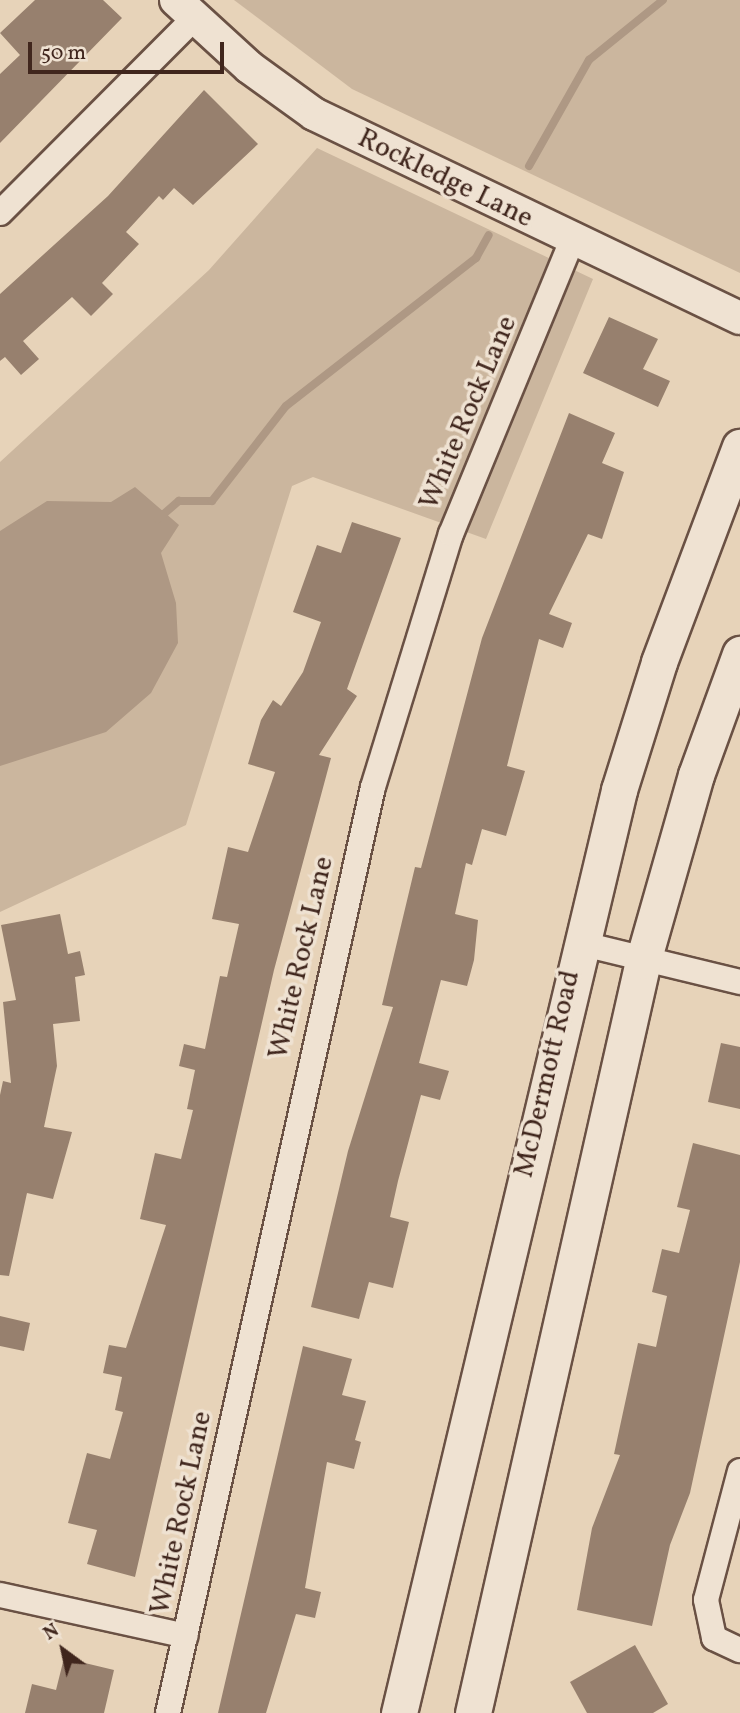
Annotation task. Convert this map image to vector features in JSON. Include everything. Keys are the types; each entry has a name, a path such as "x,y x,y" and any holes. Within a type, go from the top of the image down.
{"main road":[{"name":"McDermott Road","path":"399,1713 579,943 659,662 740,447"},
{"path":"473,1713 643,961 696,775 740,654"}],"street":[{"name":"Rockledge Lane","path":"184,10 314,114 572,241 740,318"},
{"path":"0,213 184,10"},
{"name":"White Rock Lane","path":"168,1713 373,787 451,534 572,241"},
{"path":"579,943 643,961 740,982"},
{"path":"740,1471 706,1600 714,1637 740,1650"},
{"path":"0,1595 186,1636"}],"shaded area":[{"path":"234,0 740,0 740,273 352,89"},
{"path":"317,148 593,279 486,539 313,477 292,486 186,825 0,912 0,462 209,270"},
{"path":"135,487 179,525 161,553 176,603 178,643 151,693 106,732 0,766 0,531 47,501 111,502"}],"building":[{"path":"35,0 103,0 122,18 0,143 0,74 20,55 0,33"},
{"path":"204,90 258,144 193,205 174,188 163,200 159,196 126,232 139,244 102,283 113,294 91,316 72,297 23,341 39,359 21,375 5,357 0,361 0,294 108,196"},
{"path":"609,317 658,339 643,369 670,381 658,407 583,373"},
{"path":"569,413 615,433 602,463 624,472 602,539 588,534 549,614 572,623 563,648 539,639 507,766 525,771 506,836 482,829 472,865 466,863 455,914 478,920 474,960 467,986 441,980 419,1063 449,1071 440,1100 421,1095 398,1181 390,1217 409,1222 393,1288 369,1282 359,1319 311,1307 348,1151 393,1007 382,1005 415,867 421,868 482,638"},
{"path":"352,522 401,538 347,689 357,696 319,755 331,758 274,970 135,1577 87,1564 97,1530 68,1523 87,1453 110,1459 123,1412 115,1410 122,1377 103,1373 109,1345 126,1348 166,1225 140,1219 155,1153 181,1159 193,1110 187,1109 195,1070 179,1066 184,1044 205,1049 220,976 227,977 239,924 212,919 228,847 248,852 275,772 248,764 261,720 273,700 281,706 303,672 321,622 293,612 317,545 341,553"},
{"path":"60,914 68,954 80,951 85,975 75,977 80,1021 53,1024 57,1066 44,1127 72,1132 53,1199 27,1193 9,1276 0,1275 0,1095 3,1081 11,1083 3,1002 16,1000 1,925"},
{"path":"721,1043 740,1047 740,1109 708,1102"},
{"path":"693,1143 740,1155 740,1262 690,1493 670,1545 652,1626 577,1610 592,1528 620,1455 614,1454 638,1343 656,1347 667,1296 652,1292 662,1249 679,1253 690,1210 677,1207"},
{"path":"0,1316 30,1323 24,1351 0,1346"},
{"path":"303,1346 352,1359 342,1395 366,1401 355,1440 361,1442 354,1469 327,1462 305,1588 321,1592 315,1618 296,1614 266,1713 218,1713"},
{"path":"635,1645 668,1704 653,1713 587,1713 570,1682"},
{"path":"64,1658 114,1670 104,1713 25,1713 32,1684 56,1690"}],"waterway":[{"path":"529,166 589,60 663,0"},
{"path":"158,519 179,501 212,501 286,406 476,258 489,235"}]}
